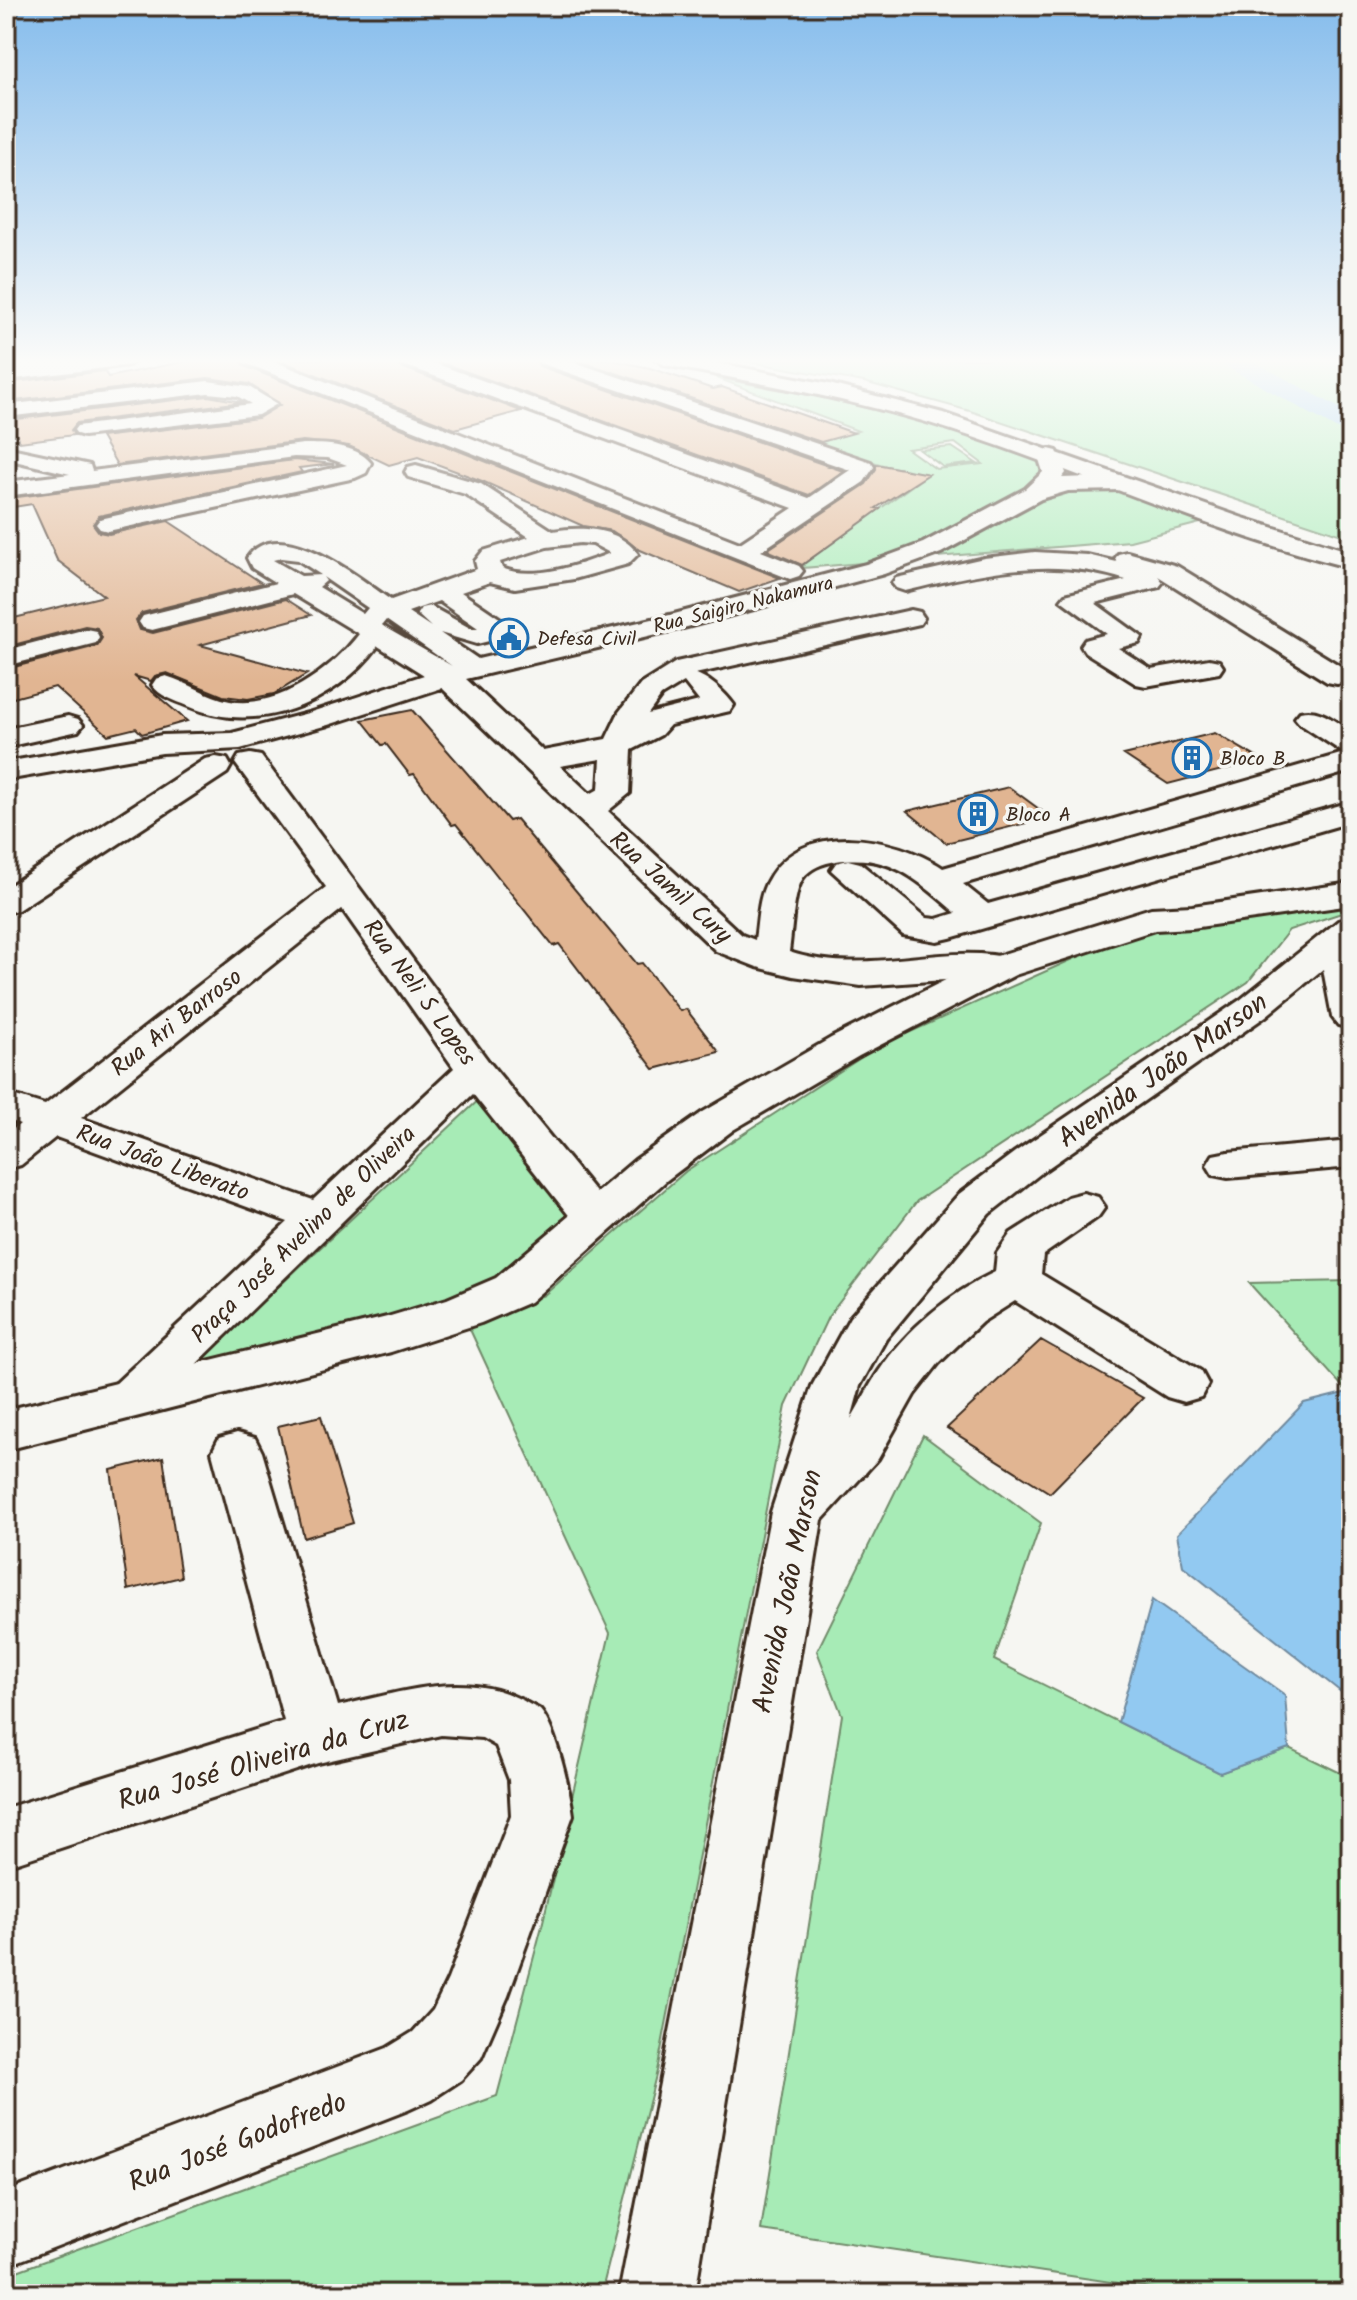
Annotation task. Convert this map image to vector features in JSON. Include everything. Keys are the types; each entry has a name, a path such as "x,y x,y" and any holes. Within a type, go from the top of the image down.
{"main road":[{"path":"1077,466 1231,522 1351,560"},
{"path":"1100,466 1258,520 1351,547"},
{"path":"1151,919 1163,909 1197,899 1351,873"},
{"path":"6,1430 391,1334 464,1311 513,1290 595,1218 718,1121 845,1047 1001,967 1151,919 1192,917 1351,894"}],"street":[{"path":"69,466 103,475"},
{"path":"6,489 172,466"},
{"path":"108,524 347,473 359,466"},
{"path":"527,466 790,571"},
{"path":"700,466 812,507"},
{"path":"744,551 862,472 862,466"},
{"name":"Rua Saigiro Nakamura","path":"6,903 233,753 459,672 678,621 899,576 932,548 1033,494 1049,482 1055,473 1053,466"},
{"path":"416,472 473,489 550,540"},
{"name":"Rua Saigiro Nakamura","path":"1033,494 1066,484 1122,483"},
{"path":"977,524 1109,554 1168,571 1337,676"},
{"path":"166,685 221,709 247,712 274,707 295,699 322,682 368,643 381,621 413,601 491,573 507,580 530,580 612,561 626,554 598,537 550,540 492,556 487,561 491,573"},
{"path":"899,576 950,548 984,544 1043,545 1109,554"},
{"path":"295,551 306,554 338,575 381,621 296,585 261,563 259,558 265,553 295,551"},
{"path":"899,576 1017,559 1064,559 1138,575 1150,582 1074,600 1129,637 1095,646 1151,679 1209,667"},
{"path":"152,622 338,575"},
{"path":"413,601 457,634 473,637 496,631 492,625 442,591"},
{"path":"587,810 614,793 617,746 634,712 651,690 686,668 822,614 857,630 905,620 859,597"},
{"path":"791,657 837,648 822,614"},
{"name":"Rua Jamil Cury","path":"381,621 459,672 535,761 716,932 744,950 813,970 861,975 966,966 1001,967"},
{"path":"6,658 86,637"},
{"path":"1119,661 1157,653"},
{"path":"535,761 617,746 655,725 660,718 720,705 697,683"},
{"path":"1310,718 1351,746"},
{"path":"6,738 68,725"},
{"path":"6,771 139,747 233,753"},
{"name":"Rua Neli S Lopes","path":"233,753 345,889 475,1070 595,1218"},
{"path":"937,881 1351,761"},
{"path":"848,870 916,927 945,928 1351,812"},
{"path":"770,959 782,885 790,869 802,860 843,849 886,850 911,860 982,917"},
{"name":"Rua Ari Barroso","path":"6,1156 345,889"},
{"path":"1342,938 1341,966 1351,1017"},
{"name":"Avenida João Marson","path":"657,2294 797,1512 836,1386 867,1329 974,1204 1030,1161 1242,1016 1342,938"},
{"name":"Praça José Avelino de Oliveira","path":"130,1399 475,1070"},
{"name":"Rua João Liberato","path":"6,1105 320,1218"},
{"path":"1228,1165 1351,1154"},
{"path":"1017,1281 1020,1253 1027,1244 1083,1207"},
{"path":"797,1512 843,1466 866,1436 896,1384 952,1319 986,1294 1017,1281"},
{"path":"1017,1281 1184,1384"},
{"path":"237,1452 318,1737"},
{"name":"Rua José Oliveira da Cruz","path":"6,1837 318,1737 441,1709 491,1713 519,1729 539,1780 542,1815 475,1996 457,2034"},
{"name":"Rua José Godofredo","path":"6,2229 408,2075 437,2056 457,2034"}],"green space":[{"path":"888,466 932,466 936,469 1053,466 1204,522 1130,541 802,568 806,562 928,474"},
{"path":"1136,466 1351,466 1351,538"},
{"path":"1351,899 1351,910 1289,930 1248,982 917,1201 828,1317 786,1406 657,2071 601,2294 6,2294 6,2275 497,2096 542,1926 610,1633 467,1323 544,1295 686,1171 879,1046 1100,947 1206,917"},
{"path":"483,1096 575,1216 505,1275 421,1308 189,1370"},
{"path":"1351,1281 1351,1396 1249,1283"},
{"path":"923,1435 1041,1523 994,1660 1220,1773 1289,1748 1351,1778 1351,2294 1191,2294 761,2230 842,1715 817,1651"}],"water":[{"path":"1348,1392 1351,1396 1351,1700 1183,1566 1177,1534 1304,1403"},
{"path":"1152,1600 1285,1695 1289,1748 1220,1773 1118,1722"}],"building":[{"path":"247,466 314,466 299,468 302,472 99,516 93,524 99,532 109,534 168,521 262,583 142,613 136,620 140,630 153,633 286,599 311,615 200,645 307,674 274,694 248,699 223,696 167,673 155,676 151,681 134,676 187,721 142,734 136,728 108,735 55,687 6,700 6,669 97,646 102,638 97,628 85,626 6,647 6,620 104,596 57,560 32,504 14,507 10,498"},
{"path":"443,466 498,466 780,578 739,592 638,549 612,531 583,526"},
{"path":"729,466 829,466 843,471 809,495"},
{"path":"876,466 888,466 929,474 876,508 880,509 802,565 767,550 866,484"},
{"path":"412,710 509,821 516,819 637,964 642,963 680,1011 686,1009 719,1052 654,1069 559,944 553,946 456,824 452,825 414,774 410,775 362,720"},
{"name":"Bloco B","path":"1215,733 1261,760 1168,784 1124,755"},
{"name":"Bloco A","path":"1009,787 1050,817 946,843 907,811"},
{"path":"1041,1340 1143,1398 1050,1493 947,1428"},
{"path":"321,1416 353,1523 304,1538 278,1426"},
{"path":"163,1457 181,1577 128,1590 111,1470"}],"place":[{"name":"Defesa Civil","path":"509,638"},
{"name":"Bloco B","path":"1192,758"},
{"name":"Bloco A","path":"978,814"}]}
